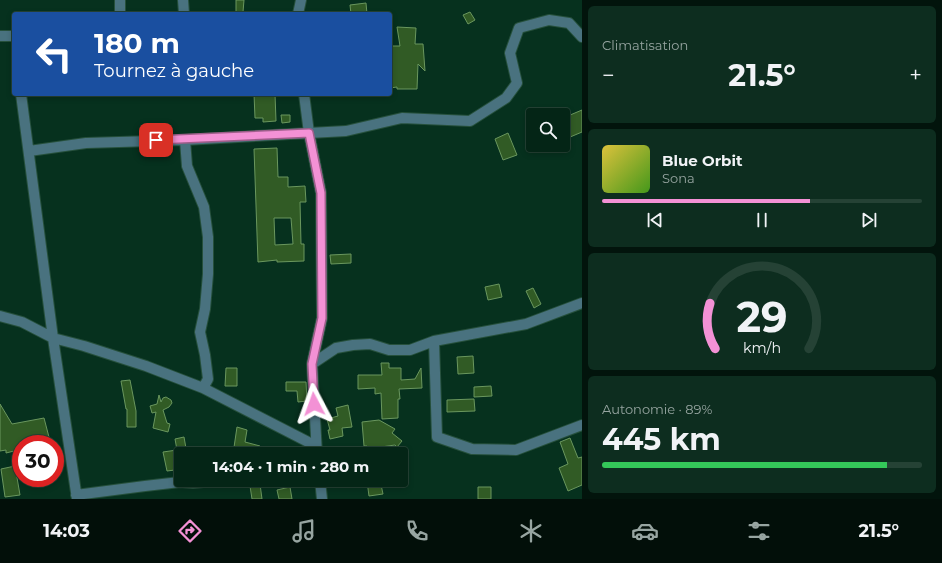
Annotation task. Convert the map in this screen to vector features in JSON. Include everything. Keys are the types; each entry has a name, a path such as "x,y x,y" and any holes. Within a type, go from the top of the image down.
{"street":[{"path":"120,0 120,12"},
{"path":"183,0 184,12"},
{"path":"298,12 301,0"},
{"path":"29,151 86,143 184,140 346,131 402,118 470,121 506,98 517,83 510,53 519,28 549,20 569,23 582,37"},
{"path":"0,36 12,38"},
{"path":"21,96 53,338 77,497 138,486 174,483"},
{"path":"304,96 309,133 321,193 322,318 312,364 316,447"},
{"path":"184,140 188,166 204,207 208,237 208,274 205,309 200,332 208,379 203,388"},
{"path":"312,364 336,348 370,344 389,350 410,350 434,341 526,324 582,303"},
{"path":"0,316 22,322 53,338 84,346 146,366 203,388 311,447"},
{"path":"434,341 437,437 472,449 516,450 582,425"},
{"path":"321,487 322,499"}],"building":[{"path":"236,0 244,0 243,12 236,12"},
{"path":"366,3 367,12 351,12 350,5"},
{"path":"470,12 475,20 468,24 463,15"},
{"path":"397,27 416,28 415,44 423,44 425,71 418,64 417,89 392,88 392,46 400,46"},
{"path":"254,96 275,96 276,121 263,122 263,118 255,118"},
{"path":"582,110 582,132 570,137 570,115"},
{"path":"281,115 290,115 290,122 282,123"},
{"path":"508,133 517,155 503,160 495,139"},
{"path":"277,148 278,177 288,177 288,187 305,186 306,202 300,202 301,244 304,244 304,261 277,262 277,260 258,262 254,149","holes":["274,218 291,218 293,244 275,245"]},
{"path":"351,254 351,263 331,264 330,255"},
{"path":"499,284 502,297 488,300 485,287"},
{"path":"533,288 541,304 534,308 526,291"},
{"path":"473,356 474,373 458,374 457,357"},
{"path":"381,363 389,363 389,368 401,368 401,380 415,379 421,368 422,388 399,389 400,399 398,399 398,418 382,419 381,393 375,394 375,388 358,389 358,375 382,375"},
{"path":"226,368 237,368 237,386 225,386"},
{"path":"130,380 136,411 136,427 127,427 127,409 121,381"},
{"path":"286,382 306,382 307,401 298,402 297,391 286,391"},
{"path":"491,386 492,396 474,397 474,387"},
{"path":"159,395 161,402 163,398 166,397 171,400 172,403 169,407 163,410 167,423 170,424 168,432 153,428 156,412 152,413 150,406 157,404"},
{"path":"474,399 475,411 447,412 447,400"},
{"path":"0,404 12,424 44,418 48,435 12,435 12,452 6,453 6,450 0,451"},
{"path":"348,405 352,427 342,428 343,436 330,439 328,430 330,430 327,419 338,416 336,408"},
{"path":"379,420 395,429 392,433 402,441 397,447 395,445 381,447 364,446 362,422"},
{"path":"237,427 247,430 245,442 260,446 260,447 234,447"},
{"path":"184,437 186,447 176,447 175,439"},
{"path":"570,438 578,458 582,457 582,485 568,491 559,468 568,464 560,442"},
{"path":"174,450 174,470 167,471 163,452"},
{"path":"12,467 12,487 19,487 20,495 5,497 1,469"},
{"path":"250,487 260,487 262,499 252,499"},
{"path":"290,487 292,499 279,499 277,490"},
{"path":"368,487 382,487 383,494 369,496"},
{"path":"478,487 491,487 491,499 478,499"}],"route":[{"path":"156,140 184,140 309,133 321,193 322,318 312,364 314,404"}]}
